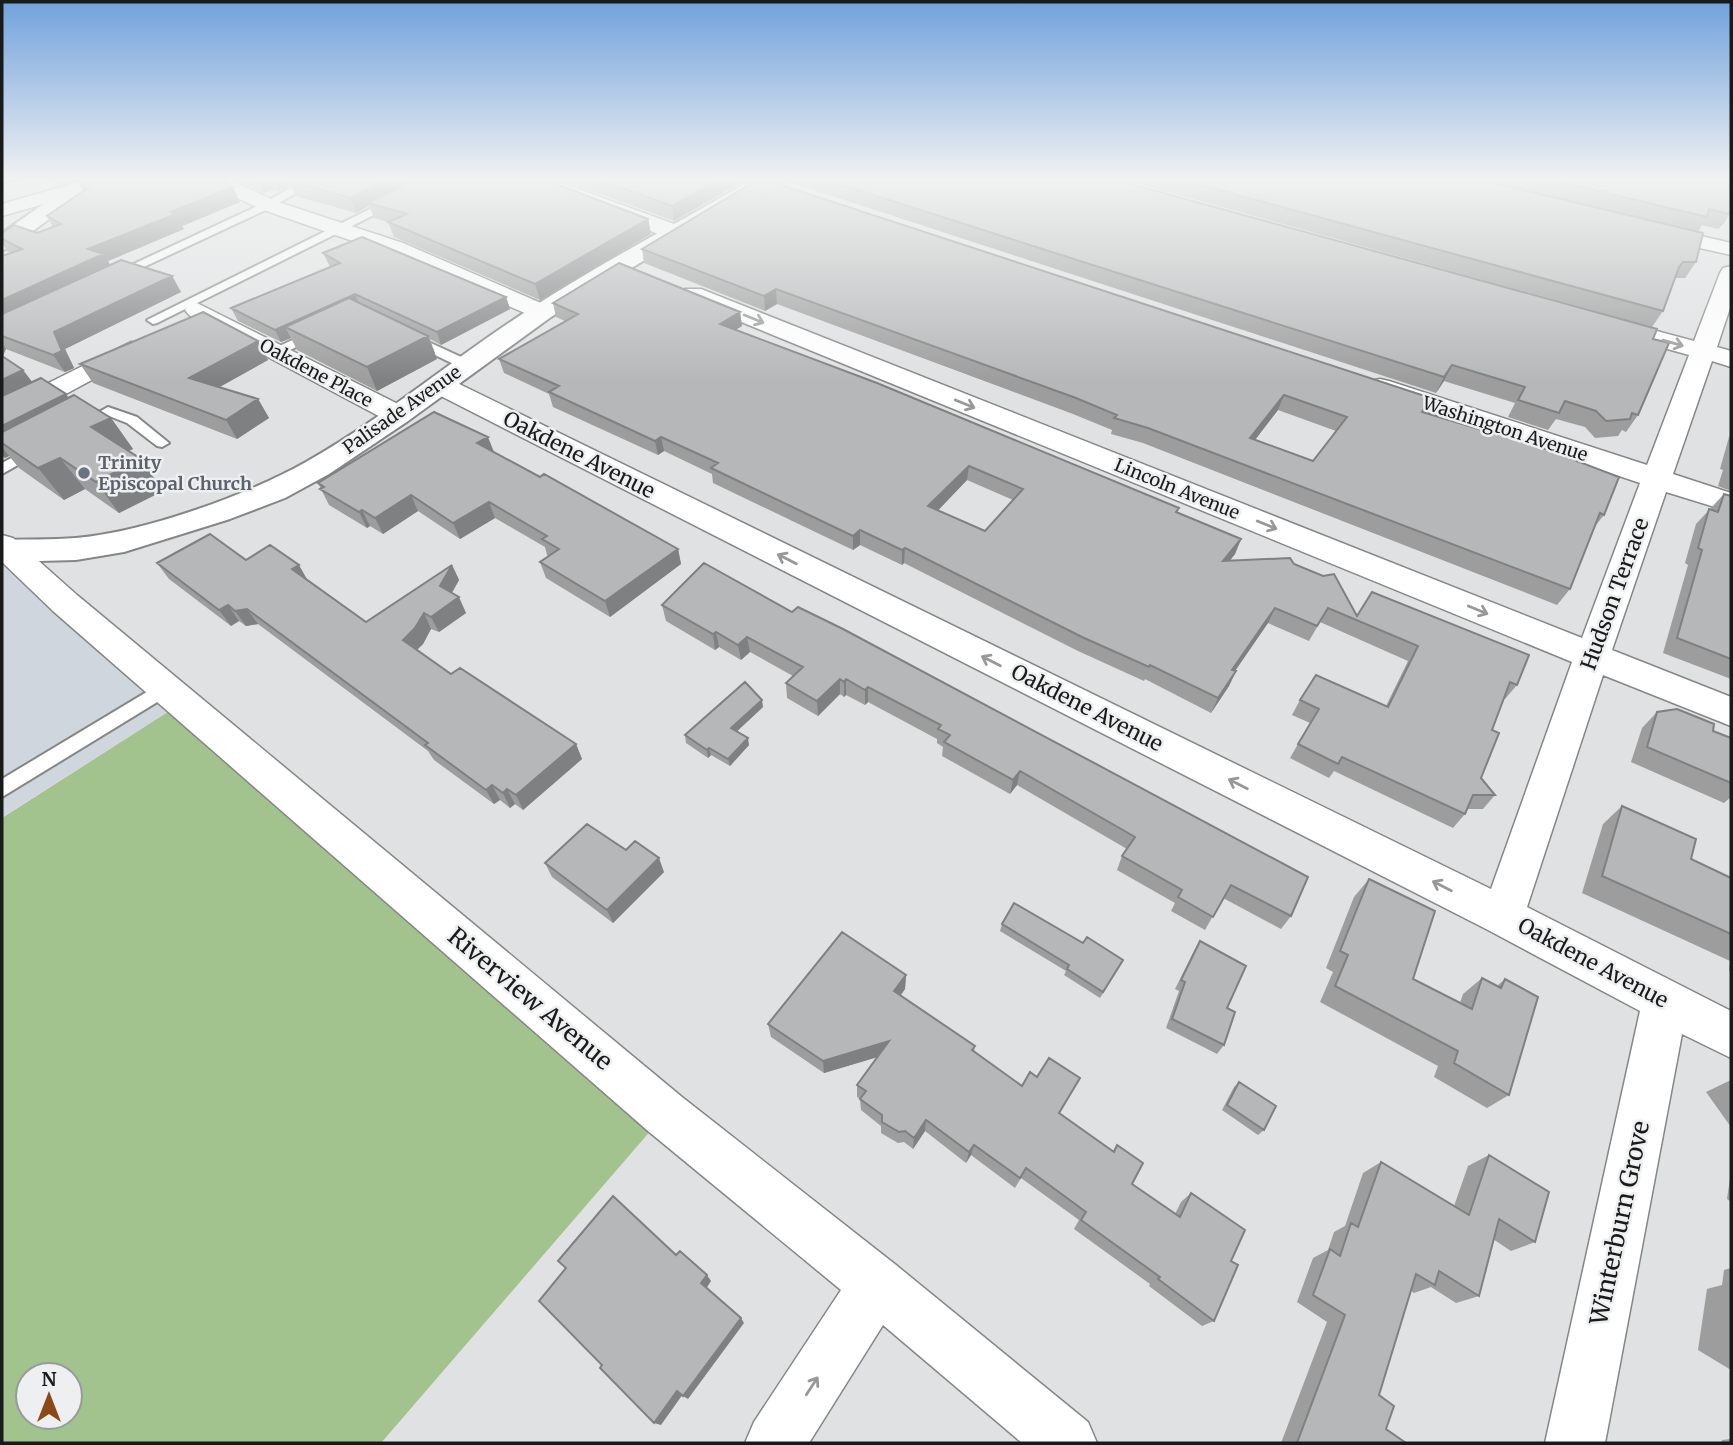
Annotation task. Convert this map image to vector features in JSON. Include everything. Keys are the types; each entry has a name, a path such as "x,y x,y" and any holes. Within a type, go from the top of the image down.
{"main road":[{"name":"Palisade Avenue","path":"4,549 76,550 100,545 219,512 274,491 318,468 398,415 542,312 649,276 668,246"}],"street":[{"path":"386,246 542,312"},
{"name":"Hudson Terrace","path":"1503,916 1592,656 1657,479 1718,355 1731,273"},
{"name":"Lincoln Avenue","path":"649,276 1731,712"},
{"name":"Oakdene Place","path":"197,310 398,415"},
{"path":"1583,318 1718,355"},
{"path":"2,416 151,330"},
{"name":"Washington Avenue","path":"1354,379 1731,503"},
{"name":"Oakdene Avenue","path":"440,386 1503,916 1731,1035"},
{"name":"Riverview Avenue","path":"4,549 665,1114 877,1284 1067,1443"},
{"name":"Winterburn Grove","path":"1574,1443 1665,1002"},
{"path":"775,1443 877,1284"}],"lane":[{"path":"108,279 178,246"},
{"path":"151,330 307,246"},
{"path":"276,352 335,324"},
{"path":"395,330 467,365"},
{"path":"65,434 108,411 132,420 162,443"},
{"path":"2,468 43,446"},
{"path":"2,789 165,688"}],"shaded area":[{"path":"2,551 8,551 182,703 2,817"}],"green space":[{"path":"182,703 665,1114 381,1443 2,1443 2,818"}],"building":[{"path":"17,246 94,246 88,249 103,254 2,300 2,256 22,249"},
{"path":"339,246 385,246 506,297 437,332 355,294 275,330 231,308 340,263 323,253"},
{"path":"446,246 600,246 535,284"},
{"path":"646,246 969,246 1431,398 1422,412 1499,435 1501,432 1619,477 1604,515 1600,513 1570,589 1148,428 1114,418 1117,415 1076,398 776,289 764,296 642,249","holes":["1284,395 1347,417 1313,461 1250,438"]},
{"path":"1034,246 1358,246 1657,329 1653,339 1669,343 1638,415 1632,413 1630,419 1606,421 1596,411 1565,401 1559,413 1518,400 1525,387 1452,365 1444,377"},
{"path":"1426,246 1700,246 1696,262 1683,262 1679,267 1663,311"},
{"path":"121,260 172,276 54,332 62,351 53,355 2,336 2,314"},
{"path":"619,263 740,312 720,324 877,383 1179,508 1176,512 1241,539 1223,561 1290,558 1294,564 1323,576 1334,574 1357,616 1372,592 1529,655 1517,685 1510,682 1492,730 1499,733 1481,778 1495,795 1473,795 1465,814 1342,757 1338,764 1298,744 1319,709 1300,700 1316,675 1388,707 1418,646 1328,608 1317,626 1275,608 1232,670 1236,671 1218,698 1150,665 1149,667 1082,637 905,548 902,550 860,530 853,536 711,468 718,463 661,437 655,441 549,392 559,386 499,359 578,314 553,303","holes":["969,466 1023,489 985,531 928,506"]},
{"path":"349,298 428,336 367,367 285,327"},
{"path":"203,312 258,341 189,378 258,399 226,420 80,364"},
{"path":"2,356 23,370 2,380"},
{"path":"41,378 66,394 2,426 2,396"},
{"path":"74,395 111,418 91,427 141,459 96,482 60,458 38,468 2,443 2,432"},
{"path":"434,412 488,437 477,443 540,477 544,474 678,549 605,601 540,562 559,549 542,539 547,536 489,502 453,523 411,495 375,518 362,510 359,512 320,489 324,487 318,483"},
{"path":"1724,494 1731,496 1731,659 1677,638 1702,550 1698,548 1709,509 1718,512"},
{"path":"210,534 246,560 270,545 299,565 292,569 366,622 452,565 440,586 459,597 431,617 424,613 415,628 403,640 451,674 460,668 576,744 516,795 507,789 503,793 492,785 486,790 425,745 428,743 247,609 235,611 228,605 219,610 157,563"},
{"path":"704,563 792,612 798,607 843,629 1308,877 1291,916 1231,885 1213,917 1178,897 1182,890 1122,856 1135,837 1020,771 1013,780 944,742 950,735 938,729 941,725 868,687 865,690 846,679 844,682 840,679 817,701 786,683 803,667 747,637 738,645 662,605"},
{"path":"745,682 762,700 731,728 748,738 728,759 709,748 707,750 685,735"},
{"path":"1677,709 1714,724 1713,731 1731,738 1731,783 1647,747 1657,712"},
{"path":"1622,806 1696,839 1691,859 1731,878 1731,934 1602,876"},
{"path":"587,824 626,850 635,841 659,858 607,910 545,863"},
{"path":"1369,879 1435,911 1413,979 1472,1009 1482,978 1501,988 1505,979 1538,997 1509,1095 1454,1063 1458,1051 1335,986 1348,955 1340,951"},
{"path":"1014,903 1083,943 1087,937 1123,960 1103,992 1067,969 1069,965 1002,924"},
{"path":"842,932 906,975 894,991 975,1046 972,1050 1022,1086 1030,1072 1037,1077 1049,1058 1080,1078 1059,1113 1114,1152 1117,1145 1143,1163 1132,1184 1180,1217 1191,1193 1245,1230 1231,1261 1238,1265 1214,1321 1158,1279 1160,1277 1081,1220 1086,1212 1026,1168 1020,1178 974,1145 969,1152 926,1120 914,1138 905,1131 899,1132 882,1122 882,1115 860,1099 866,1091 857,1085 889,1041 823,1061 768,1024"},
{"path":"1200,941 1246,966 1227,1008 1235,1012 1224,1045 1172,1019 1185,982 1181,980"},
{"path":"1239,1082 1276,1106 1264,1130 1227,1105"},
{"path":"1489,1155 1549,1192 1535,1242 1499,1219 1479,1296 1439,1271 1435,1285 1416,1274 1379,1395 1394,1406 1386,1429 1406,1443 1297,1443 1345,1315 1313,1295 1330,1249 1340,1256 1351,1223 1358,1227 1381,1162 1469,1215"},
{"path":"613,1196 676,1255 680,1251 707,1275 701,1283 741,1318 683,1396 677,1391 654,1423 539,1301 566,1268 558,1261"}],"place":[{"name":"Trinity Episcopal Church","path":"84,473"}]}
